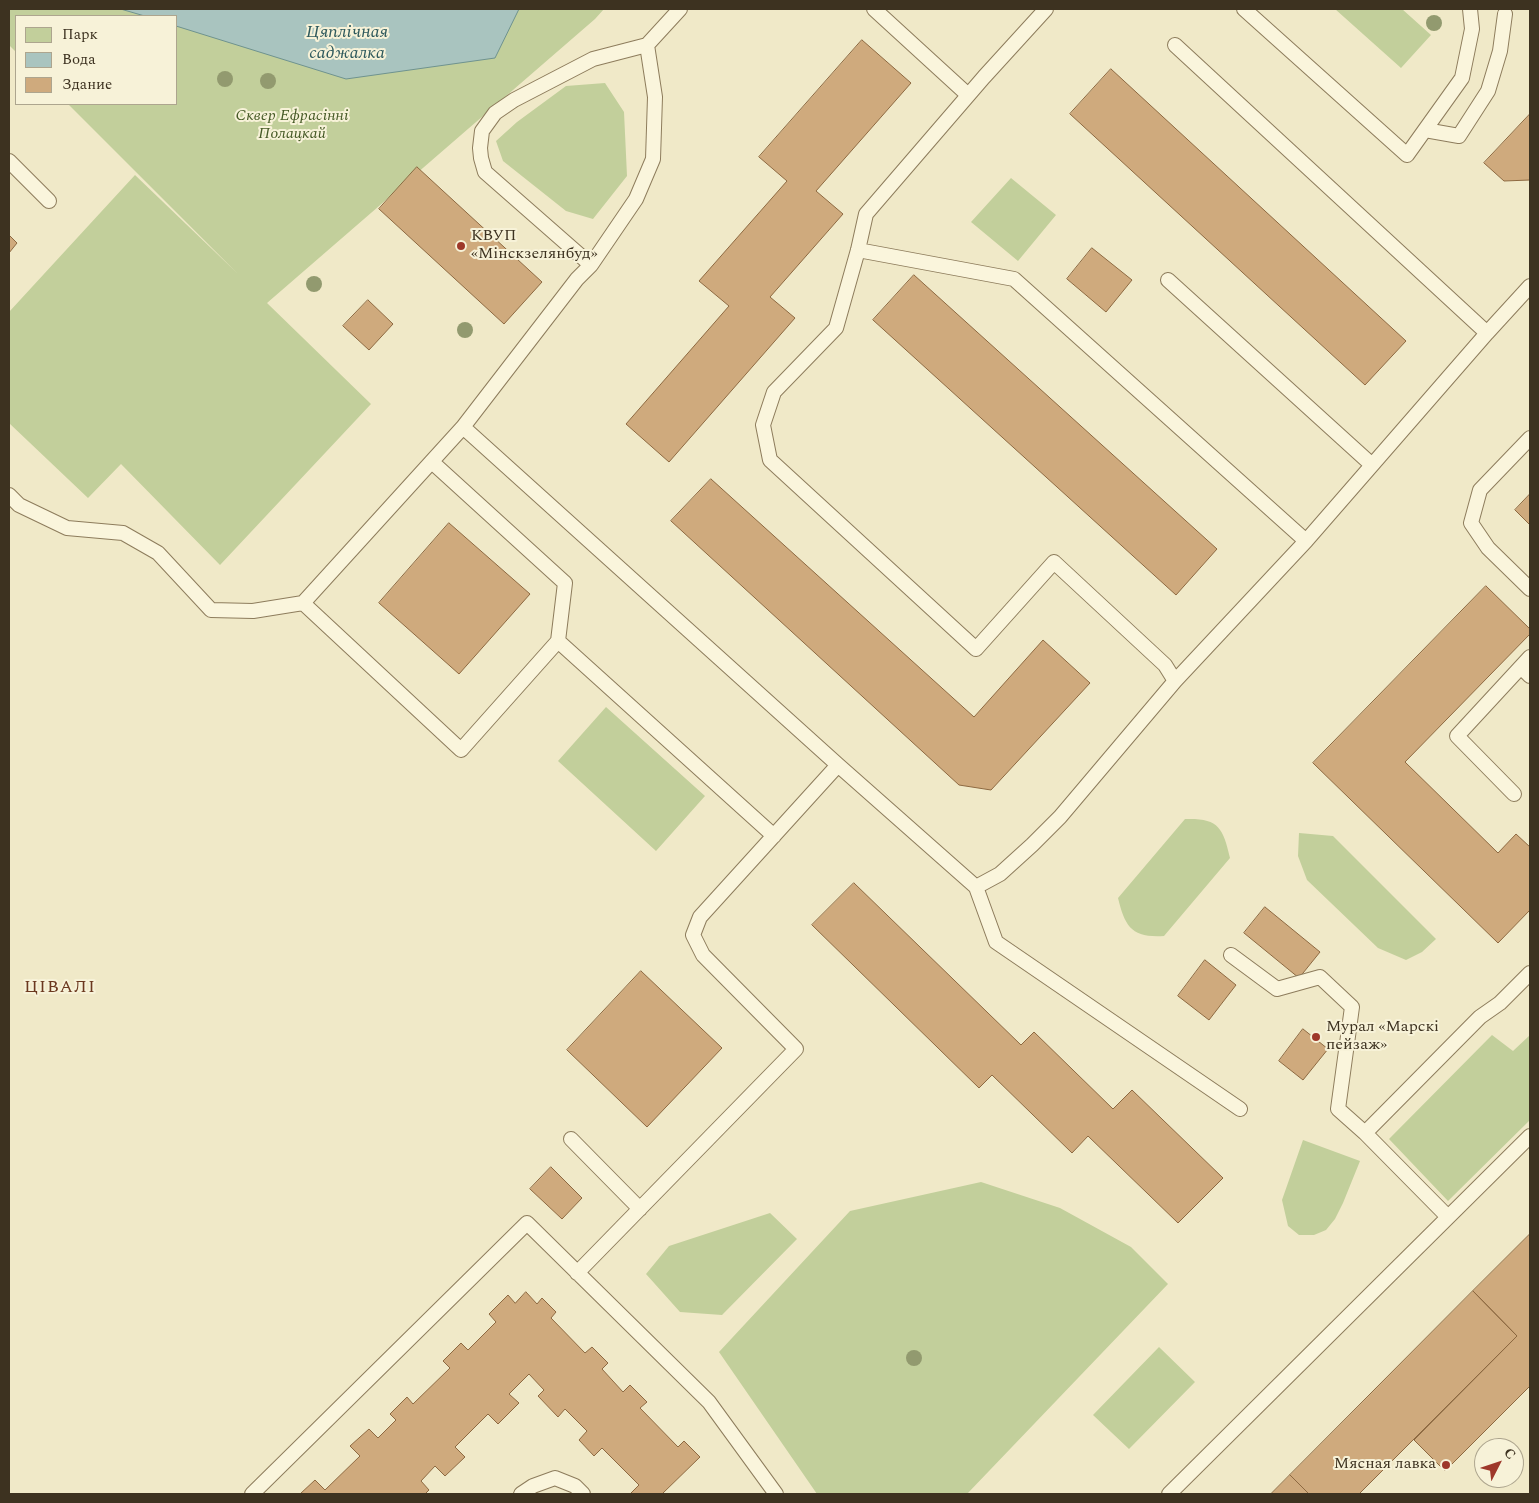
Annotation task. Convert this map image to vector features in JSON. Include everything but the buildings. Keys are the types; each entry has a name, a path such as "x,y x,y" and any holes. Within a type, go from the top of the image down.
{"lane":[{"path":"591,265 485,172 480,158 482,131 495,113 514,100 592,59 647,45 680,9"},
{"path":"874,9 968,95"},
{"path":"1046,9 968,95 866,214 836,328 774,392 764,425 770,460 976,649 1054,562 1165,665 1175,681"},
{"path":"1244,9 1407,155 1462,78 1472,29 1470,9"},
{"path":"1425,130 1459,136 1488,91 1500,51 1505,14"},
{"path":"1175,44 1487,333"},
{"path":"9,495 20,505 67,528 123,532 158,553 211,610 253,611 302,603 463,427 577,279 591,265 636,199 653,159 654,97 647,45"},
{"path":"9,161 49,200"},
{"path":"858,250 1014,279 1306,541"},
{"path":"1168,280 1372,465"},
{"path":"976,887 1000,874 1060,817 1175,681 1306,541 1530,286"},
{"path":"463,427 976,887 996,942 1240,1109"},
{"path":"1530,438 1480,490 1471,523 1488,548 1530,590"},
{"path":"302,603 461,750 558,641 564,583 432,462"},
{"path":"558,641 774,836"},
{"path":"1514,794 1457,736 1527,667"},
{"path":"577,1274 796,1049 703,955 693,935 700,917 838,765"},
{"path":"1231,955 1277,989 1320,977 1352,1007 1338,1109 1365,1133 1448,1217"},
{"path":"1365,1133 1480,1017 1500,1003 1530,973"},
{"path":"1169,1494 1530,1136"},
{"path":"571,1139 640,1209"},
{"path":"252,1494 527,1223 709,1402 776,1494"},
{"path":"522,1494 533,1486 555,1478 575,1486 583,1494"}],"green space":[{"name":"Сквер Ефрасінні Полацкай","path":"9,9 604,9 595,19 267,303 371,404 220,565 121,464 88,498 9,423 9,312 135,175 237,273 69,105 178,105 178,15 15,15 15,51 9,45"},
{"path":"1335,9 1402,9 1431,35 1401,68"},
{"path":"605,83 624,112 627,176 593,219 566,211 503,161 496,141 517,122 566,86"},
{"path":"1011,178 1056,215 1018,261 971,222"},
{"path":"606,707 705,796 656,851 558,761"},
{"path":"1185,819 1205,820 1217,826 1225,839 1230,858 1164,936 1137,933 1127,923 1118,898"},
{"path":"1299,833 1333,836 1436,939 1422,952 1406,960 1378,948 1307,880 1298,856"},
{"path":"1492,1035 1513,1051 1530,1035 1530,1120 1448,1201 1389,1139"},
{"path":"1303,1140 1360,1161 1335,1219 1326,1230 1314,1235 1299,1235 1288,1226 1282,1200"},
{"path":"981,1182 1060,1208 1131,1247 1168,1284 967,1494 817,1494 719,1352 850,1211"},
{"path":"770,1213 797,1239 722,1315 680,1312 646,1274 669,1246"},
{"path":"1159,1347 1195,1382 1129,1449 1093,1415"}],"water":[{"name":"Цяплічная саджалка","path":"121,9 519,9 495,58 346,79 178,27 178,15 142,15"}],"place":[{"name":"КВУП «Мінскзелянбуд»","path":"461,246"},
{"name":"Мурал «Марскі пейзаж»","path":"1316,1037"},
{"name":"Мясная лавка","path":"1446,1465"}],"district":[{"name":"ЦІВАЛІ","path":"60,988"}]}
